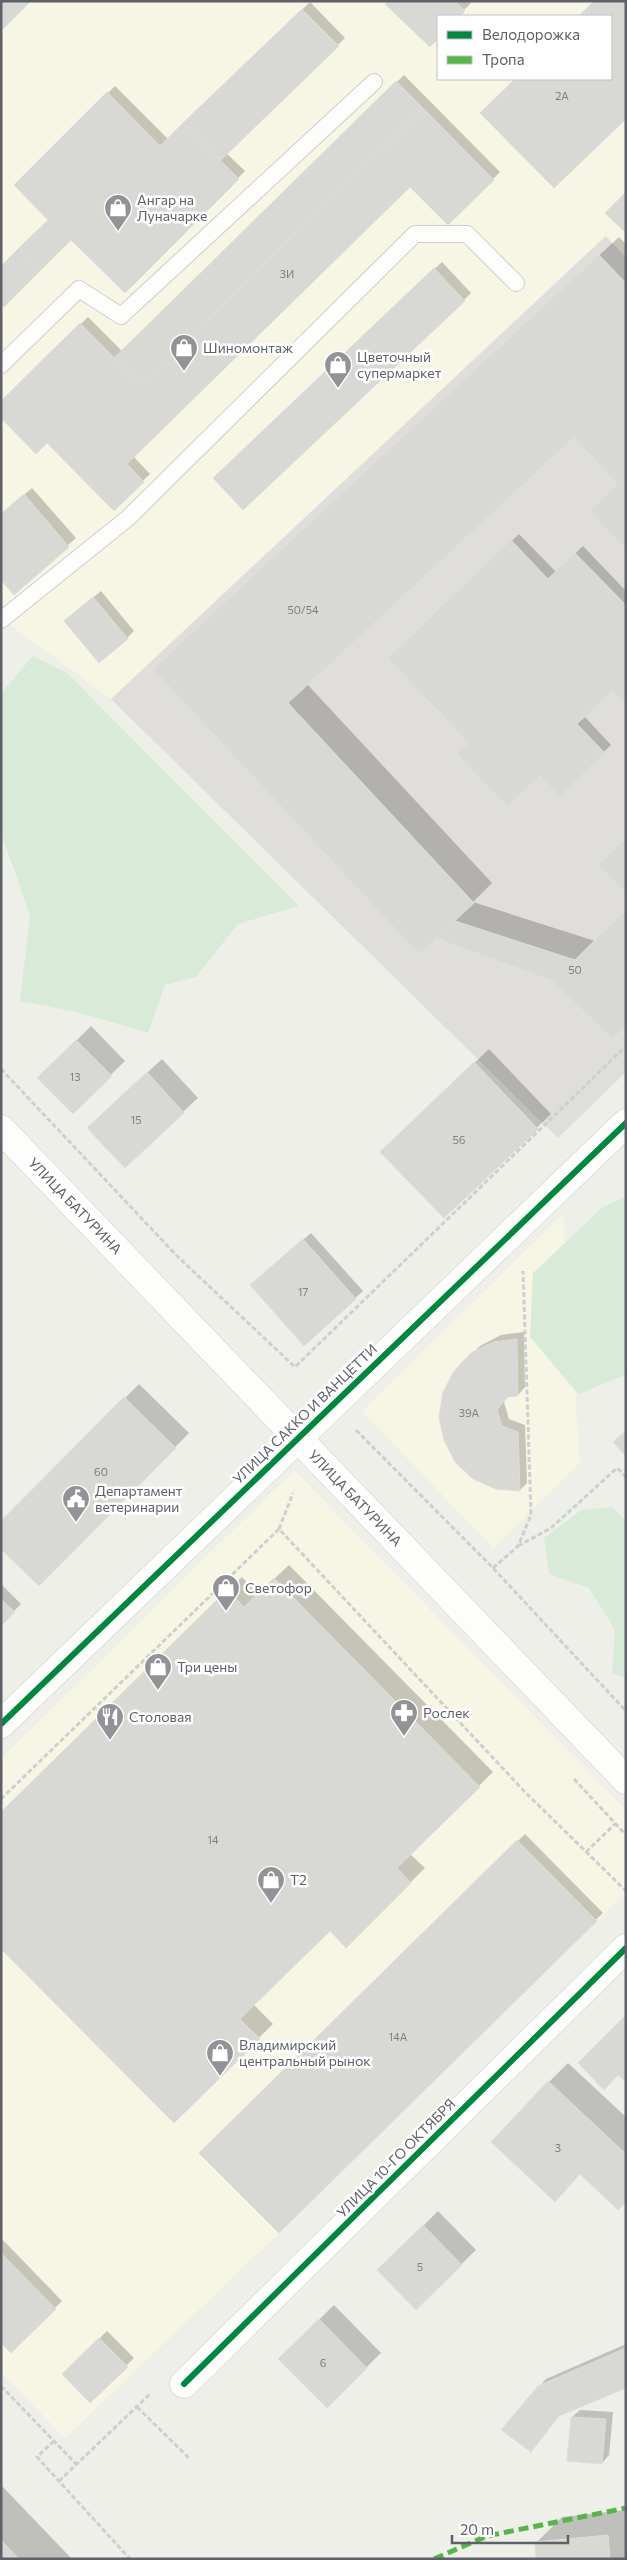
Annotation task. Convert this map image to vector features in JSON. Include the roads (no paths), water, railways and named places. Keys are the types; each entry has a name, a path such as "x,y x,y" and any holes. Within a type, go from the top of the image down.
{"street":[{"name":"УЛИЦА САККО И ВАНЦЕТТИ","path":"1,1724 626,1123"},
{"name":"УЛИЦА БАТУРИНА","path":"1,1129 626,1780"},
{"name":"УЛИЦА 10-ГО ОКТЯБРЯ","path":"184,2384 626,1948"}],"lane":[{"path":"1,365 79,289 121,316 374,82"},
{"path":"1,620 128,518 415,234 467,234 516,284"}],"place":[{"name":"Ангар на Луначарке","path":"118,232"},
{"name":"Шиномонтаж","path":"184,372"},
{"name":"Цветочный супермаркет","path":"338,389"},
{"name":"Департамент ветеринарии","path":"76,1523"},
{"name":"Светофор","path":"226,1612"},
{"name":"Три цены","path":"158,1691"},
{"name":"Рослек","path":"404,1737"},
{"name":"Столовая","path":"110,1741"},
{"name":"T2","path":"271,1904"},
{"name":"Владимирский центральный рынок","path":"220,2077"}]}
